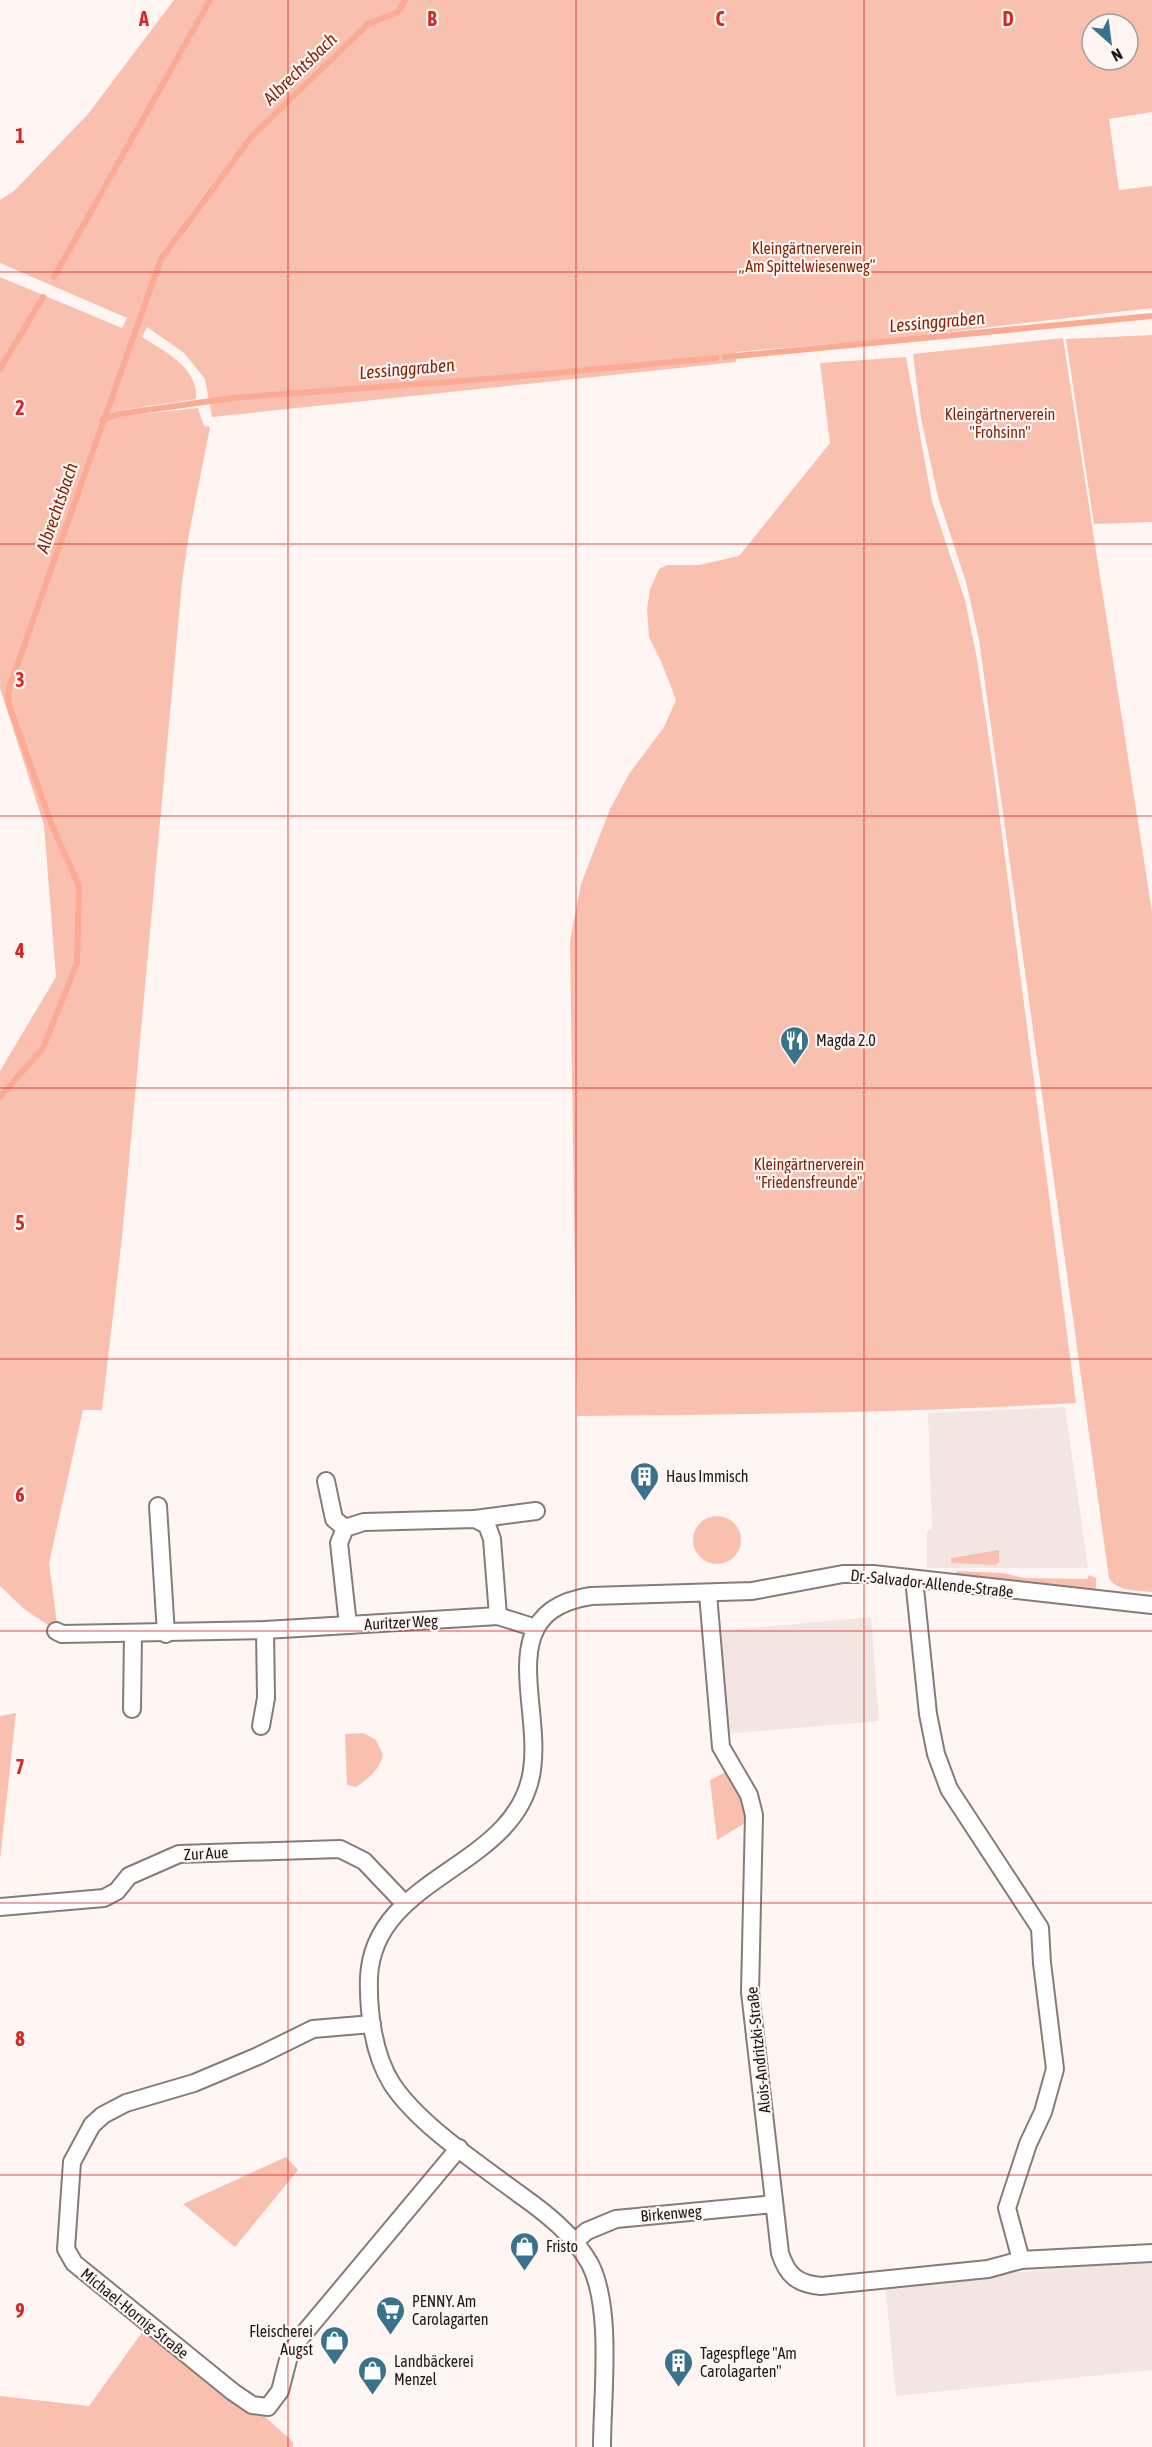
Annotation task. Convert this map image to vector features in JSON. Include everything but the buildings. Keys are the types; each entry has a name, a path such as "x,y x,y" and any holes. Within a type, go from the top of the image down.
{"street":[{"path":"326,1481 334,1519 345,1528"},
{"path":"159,1506 166,1634"},
{"path":"345,1528 364,1522 475,1519 536,1511"},
{"path":"475,1519 488,1525 492,1539 498,1616"},
{"path":"345,1528 339,1543 348,1625"},
{"name":"Dr.-Salvador-Allende-Straße","path":"536,1628 544,1617 569,1600 591,1596 752,1591 843,1574 873,1574 1152,1605"},
{"path":"914,1579 928,1714 936,1754 949,1789 1040,1928 1055,2069 1043,2112 1028,2144 1007,2208 1022,2260"},
{"name":"Alois-Andritzki-Straße","path":"708,1594 721,1747 749,1795 754,1815 750,1992 780,2253 784,2266 791,2276 809,2285 821,2286 988,2269 1022,2260 1152,2253"},
{"name":"Auritzer Weg","path":"56,1631 62,1634 166,1634 498,1616 536,1628"},
{"path":"536,1628 529,1646 535,1750 529,1790 518,1810 503,1829 476,1852 404,1903 384,1926 371,1957 369,1999 378,2050 392,2084 410,2106 459,2148 534,2205 575,2241 590,2265 601,2300 604,2341 602,2447"},
{"path":"261,1726 266,1698 265,1630"},
{"path":"132,1709 133,1634"},
{"name":"Zur Aue","path":"0,1907 104,1898 117,1891 129,1876 179,1854 340,1849 364,1861 404,1903"},
{"name":"Michael-Hornig-Straße","path":"372,2024 313,2030 194,2083 126,2103 103,2115 92,2125 72,2162 66,2249 74,2263 233,2392 252,2405 268,2407 280,2391 289,2356 301,2337 459,2148"},
{"name":"Birkenweg","path":"575,2241 587,2231 615,2218 774,2204"}],"shaded area":[{"path":"1065,1407 1088,1568 927,1568 927,1531 932,1529 928,1413"},
{"path":"871,1617 879,1721 726,1734 717,1631"},
{"path":"1146,2259 1152,2262 1152,2370 896,2396 885,2286"}],"green space":[{"name":"Kleingärtnerverein „Am Spittelwiesenweg“","path":"174,0 1152,0 1152,112 1109,119 1119,190 1152,186 1152,308 898,338 736,352 736,362 212,417 205,379 184,353 147,327 142,337 170,355 186,369 192,378 196,399 117,411 115,417 198,408 204,426 210,427 182,582 122,1238 102,1410 83,1410 49,1563 57,1623 51,1627 24,1609 0,1586 0,1071 56,977 44,825 0,688 0,277 122,328 127,318 0,263 0,200 14,191 88,114"},
{"path":"1152,335 1152,522 1094,524 1066,339"},
{"name":"Kleingärtnerverein \"Frohsinn\"","path":"1063,338 1152,912 1152,1592 1122,1588 1109,1578 979,640 966,582 938,497 921,418 913,354"},
{"name":"Kleingärtnerverein \"Friedensfreunde\"","path":"906,357 932,501 965,600 977,659 994,773 1076,1403 951,1409 577,1416 570,941 581,884 610,809 629,774 664,727 676,700 649,637 647,609 650,589 659,569 667,565 699,565 739,556 830,443 820,363"},
{"path":"717,1516 734,1523 741,1540 734,1557 717,1564 700,1557 693,1540 700,1523"},
{"path":"999,1550 999,1562 995,1565 951,1563 951,1558"},
{"path":"957,1571 1003,1573 1025,1578 1086,1579 1089,1575 1096,1578 1096,1587 1094,1591 955,1575"},
{"path":"16,1713 0,1860 0,1716"},
{"path":"364,1733 376,1740 383,1755 376,1769 365,1780 356,1787 347,1785 345,1734"},
{"path":"726,1772 744,1802 747,1822 717,1840 710,1780"},
{"path":"286,2157 298,2170 235,2247 183,2204"},
{"path":"148,2324 252,2405 293,2442 293,2447 0,2447 0,2396 89,2406"}],"waterway":[{"path":"54,277 210,0"},
{"name":"Albrechtsbach","path":"0,1097 43,1048 77,963 79,886 51,823 8,702 9,688 161,259 252,136 368,24 398,12 405,0"},
{"path":"0,369 43,297"},
{"name":"Lessinggraben","path":"725,357 1152,316"},
{"name":"Lessinggraben","path":"102,420 119,414 232,398 512,377 716,358"}],"place":[{"name":"Magda 2.0","path":"795,1066"},
{"name":"Haus Immisch","path":"645,1502"},
{"name":"Fristo","path":"525,2272"},
{"name":"PENNY. Am Carolagarten","path":"391,2336"},
{"name":"Fleischerei Augst","path":"334,2366"},
{"name":"Tagespflege \"Am Carolagarten\"","path":"679,2388"},
{"name":"Landbäckerei Menzel","path":"373,2396"}]}
